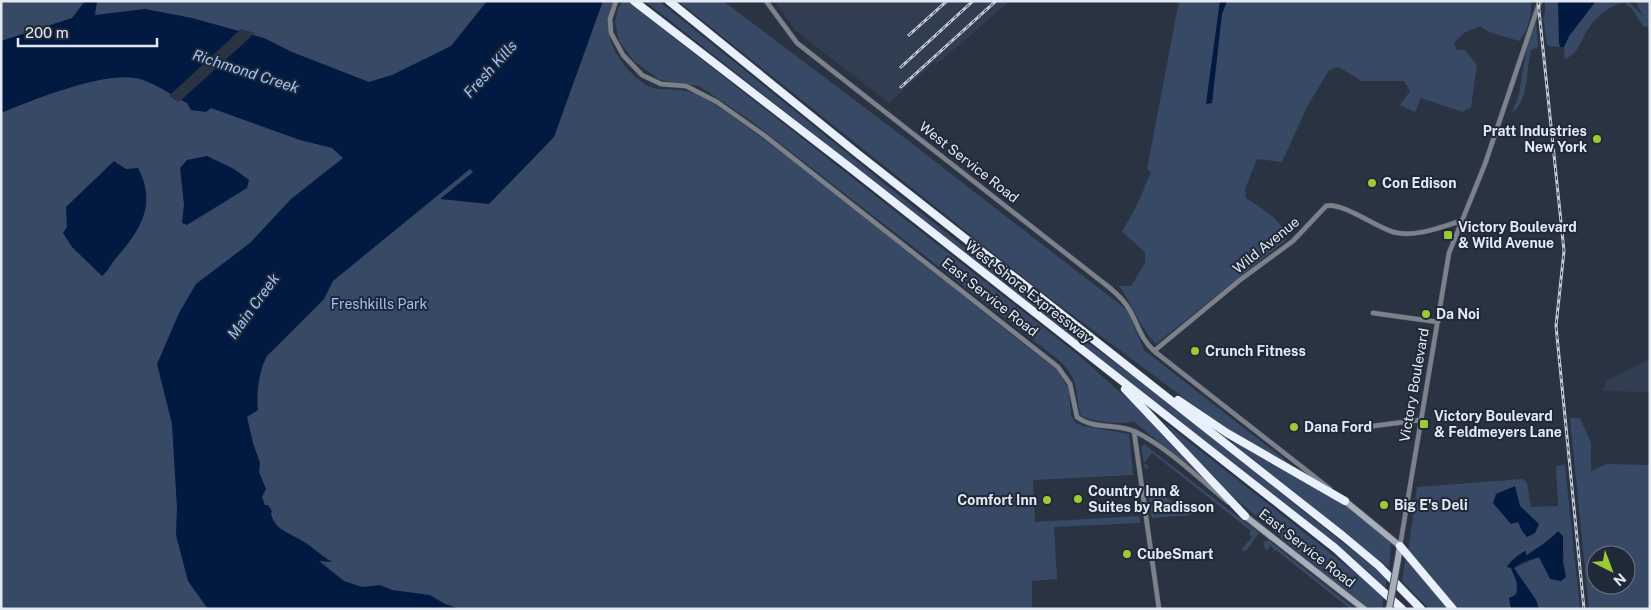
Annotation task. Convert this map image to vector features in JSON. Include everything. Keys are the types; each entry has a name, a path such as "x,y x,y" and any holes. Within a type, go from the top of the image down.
{"highway":[{"name":"West Shore Expressway","path":"669,1 1091,338 1343,536 1379,566 1421,609"},
{"name":"West Shore Expressway","path":"635,2 856,172 1335,548 1402,609"},
{"path":"1091,338 1227,433 1345,501"},
{"path":"1109,371 1245,516"},
{"path":"1400,546 1454,609"}],"main road":[{"name":"West Service Road","path":"1345,501 1400,546"},
{"name":"East Service Road","path":"1245,516 1364,609"},
{"name":"Victory Boulevard","path":"1389,609 1400,546"}],"street":[{"name":"East Service Road","path":"616,1 610,18 611,33 623,55 642,75 661,84 686,86 698,91 765,136 1058,367 1070,384 1077,417 1089,424 1134,431 1150,440 1245,516"},
{"name":"West Service Road","path":"766,1 792,37 807,51 1124,300 1138,330 1152,349 1345,501"},
{"name":"Victory Boulevard","path":"1400,546 1449,253 1485,164 1540,1"},
{"name":"Wild Avenue","path":"1152,349 1293,241 1326,206 1339,207 1393,232 1409,234 1461,221"},
{"path":"1373,313 1438,322"},
{"path":"1350,429 1420,420"},
{"path":"1134,431 1160,609"}],"shaded area":[{"path":"774,1 1010,1 937,64 935,62 889,103 796,31"},
{"path":"1650,359 1650,392 1602,391 1607,380"}],"green space":[{"name":"Freshkills Park","path":"1,1 614,1 608,23 609,33 616,53 637,78 650,87 682,90 695,94 726,112 852,207 1058,371 1069,390 1071,416 1076,423 1083,426 1129,434 1133,475 1033,480 1035,522 1139,516 1140,523 1054,527 1057,579 1032,581 1032,609 1,609"},
{"path":"623,1 627,1 1076,353 1138,408 1198,471 1134,422 1108,422 1081,416 1074,381 1067,368 1060,361 750,120 699,86 660,80 635,62 619,41 615,22 618,8"},
{"path":"645,1 659,1 1068,329 1140,380 1387,578 1385,589 1369,572"},
{"path":"678,1 723,1 897,132 1127,310 1144,350 1302,473 1219,424 1043,293"},
{"path":"1179,1 1220,1 1206,103 1222,14 1227,1 1531,1 1531,6 1527,28 1519,41 1489,32 1480,26 1464,33 1454,43 1457,50 1465,50 1477,65 1471,107 1463,112 1421,98 1415,112 1400,105 1410,91 1404,81 1362,81 1338,67 1329,70 1308,105 1282,162 1257,159 1245,189 1246,198 1265,210 1282,227 1286,240 1156,344 1145,330 1119,286 1131,286 1145,263 1145,252 1122,232 1137,205 1151,172 1147,169"},
{"path":"1545,1 1558,1 1560,47 1548,46 1547,43 1543,18"},
{"path":"1596,1 1628,1 1643,16 1635,1 1650,1 1650,28 1643,26 1632,9 1624,2 1606,10 1598,17 1574,53 1565,59 1564,47 1569,36"},
{"path":"1536,23 1538,47 1531,50 1524,93 1512,113 1519,94 1527,46"},
{"path":"1570,418 1580,418 1591,443 1591,471 1607,464 1650,465 1650,609 1589,609 1588,595 1636,595 1636,545 1586,545 1586,579"},
{"path":"1164,422 1371,585 1384,597 1382,609 1370,609 1211,478"},
{"path":"1234,441 1343,504 1391,543 1389,568 1233,443"},
{"path":"1144,444 1259,533 1246,551 1241,550 1252,537 1249,534 1251,531 1152,453 1144,463 1149,467 1145,469 1141,447"},
{"path":"1565,465 1580,609 1539,609 1536,600 1514,568 1539,557 1544,567 1566,576 1563,563 1564,554 1553,536 1525,556 1523,552 1509,564 1517,584 1510,604 1511,609 1457,609 1429,573 1408,551 1417,487 1523,479 1527,483 1531,507 1558,506 1556,466"},
{"path":"1146,482 1187,513 1190,510 1190,515 1152,518"},
{"path":"1268,540 1355,609 1350,609 1276,550 1272,553 1274,549 1271,546 1267,550 1265,549 1263,543"},
{"path":"1408,559 1449,609 1429,609 1402,581 1405,561"}],"water":[{"path":"85,1 97,1 95,15 145,9 192,18 264,38 292,52 369,82 392,75 451,46 487,1 603,1 554,137 489,204 440,199 473,172 470,169 333,281 324,299 267,356 259,382 258,410 247,417 260,463 259,472 266,489 262,497 265,505 268,505 272,511 271,514 278,527 308,544 332,562 319,561 344,581 362,587 380,585 392,590 430,595 445,604 461,609 208,609 188,581 176,535 177,508 172,424 157,364 179,313 196,284 250,243 291,199 343,158 332,148 300,140 211,108 206,112 191,110 187,103 149,82 129,77 112,78 72,87 1,113 1,41 72,18"},
{"path":"1220,1 1227,1 1222,14 1212,103 1206,104"},
{"path":"1558,1 1596,1 1569,36 1564,47 1560,47 1559,43"},
{"path":"207,156 234,169 249,180 247,188 187,225 182,223 184,205 180,168 187,160"},
{"path":"114,161 126,169 138,168 144,181 146,204 143,216 133,237 102,276 72,247 63,233 67,227 66,207"},
{"path":"1515,486 1520,506 1539,524 1535,533 1527,537 1518,522 1511,524 1493,503 1496,494"},
{"path":"1558,531 1563,536 1563,563 1566,577 1561,581 1550,579 1539,557 1523,562 1514,568 1536,600 1539,609 1511,609 1509,598 1517,594 1517,583 1511,568 1507,567 1508,565 1518,555 1526,551 1526,556"}],"pier":[{"path":"241,29 255,33 179,102 169,96"}],"railway":[{"path":"909,35 947,1"},
{"path":"901,67 973,1"},
{"path":"901,87 996,1"},
{"path":"1538,1 1564,251 1556,326 1584,609"}],"place":[{"name":"Pratt Industries New York","path":"1597,139"},
{"name":"Con Edison","path":"1372,183"},
{"name":"Victory Boulevard & Wild Avenue","path":"1448,235"},
{"name":"Da Noi","path":"1426,314"},
{"name":"Crunch Fitness","path":"1195,351"},
{"name":"Victory Boulevard & Feldmeyers Lane","path":"1424,424"},
{"name":"Dana Ford","path":"1294,427"},
{"name":"Country Inn & Suites by Radisson","path":"1078,499"},
{"name":"Comfort Inn","path":"1047,500"},
{"name":"Big E's Deli","path":"1384,505"},
{"name":"CubeSmart","path":"1127,554"}],"water label":[{"name":"Fresh Kills","path":"490,69"},
{"name":"Richmond Creek","path":"246,71"},
{"name":"Main Creek","path":"253,306"}]}
